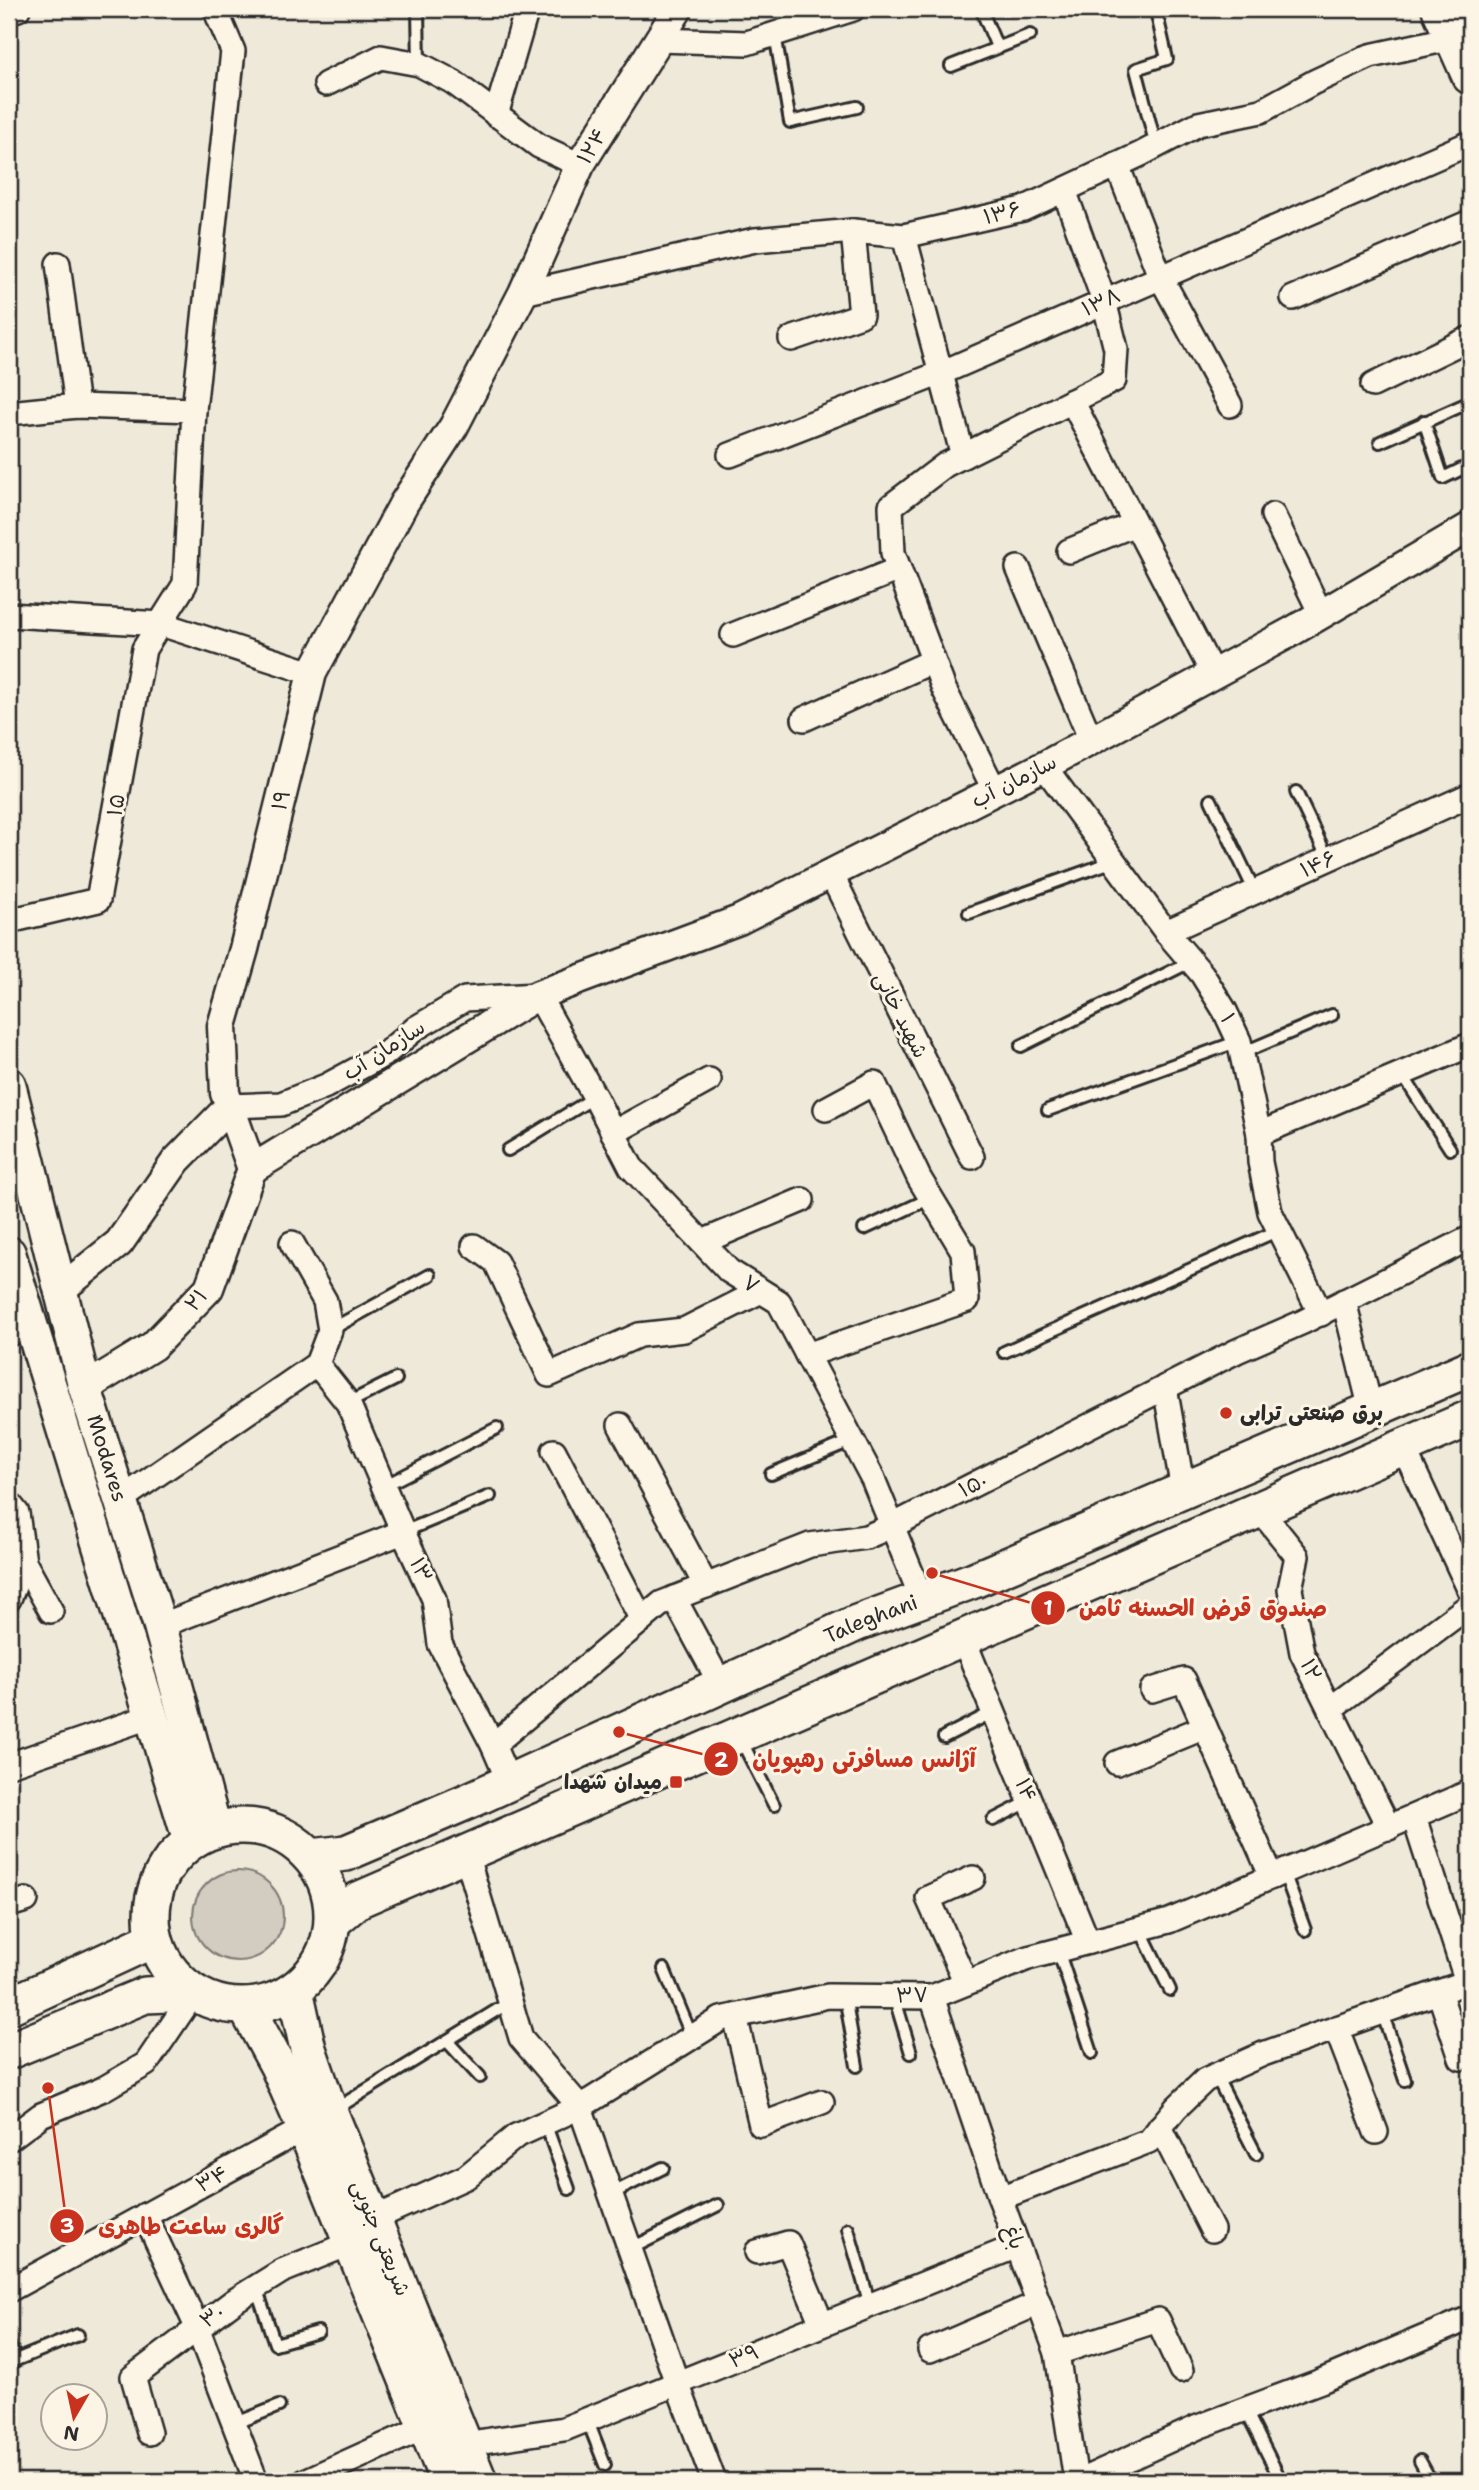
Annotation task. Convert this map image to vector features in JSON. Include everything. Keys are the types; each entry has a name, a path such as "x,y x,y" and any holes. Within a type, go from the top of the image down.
{"main road":[{"path":"1446,23 1470,76"},
{"name":"Modares","path":"9,1084 85,1388 160,1626 202,1835"},
{"name":"Modares","path":"9,1252 20,1329 152,1716 202,1835"},
{"name":"Taleghani","path":"312,1857 346,1853 509,1782 857,1623 974,1580 1470,1368"},
{"path":"333,1921 358,1900 1470,1418"},
{"path":"141,1945 163,1960 176,1978 194,1993 219,2003 246,2007 272,2002 295,1990 315,1971 328,1948 333,1921 332,1898 312,1857 292,1840 268,1829 241,1825 202,1835 168,1864 156,1887 141,1945 145,1995"},
{"path":"9,2006 141,1945"},
{"name":"شریعتی جنوبی","path":"295,1990 308,2049 317,2120"},
{"path":"9,2051 145,1995 194,1993"},
{"name":"شریعتی جنوبی","path":"246,2007 278,2066 317,2120 362,2231 479,2481"},
{"name":"شریعتی جنوبی","path":"362,2231 425,2427 448,2481"}],"street":[{"path":"9,12 18,9"},
{"path":"161,624 186,584 194,410 233,51 215,9"},
{"path":"496,115 527,9"},
{"name":"۱۲۴","path":"523,293 580,165 678,9"},
{"path":"659,40 747,43 853,9"},
{"name":"۱۳۶","path":"523,293 755,240 853,231 904,236 1023,209 1117,166 1198,124 1261,111 1314,82 1446,23"},
{"path":"326,84 382,57 419,64 453,82 539,146 580,165"},
{"name":"۱۳۸","path":"730,456 941,373 1470,142"},
{"path":"1117,166 1160,276 1230,405"},
{"path":"995,791 944,689 893,553 891,506 945,465 1114,380 1116,349 1104,301 1064,190"},
{"path":"1293,298 1470,222"},
{"path":"791,340 861,315 853,231"},
{"path":"904,236 963,456"},
{"path":"58,264 77,407"},
{"name":"۱۹","path":"253,1169 225,1093 222,1026 244,949 312,673 404,503 454,426 523,293"},
{"path":"1373,386 1470,338"},
{"path":"1072,401 1213,674"},
{"path":"9,414 77,407 194,410"},
{"path":"1273,515 1321,614"},
{"path":"1069,551 1135,524"},
{"name":"سازمان آب","path":"253,1169 538,995 739,920 831,874 1044,766 1321,614 1470,527"},
{"path":"1018,568 1091,740"},
{"path":"733,635 899,569"},
{"path":"9,615 161,624 312,673"},
{"name":"۱۵","path":"9,920 98,900 144,649 161,624"},
{"path":"804,719 933,661"},
{"name":"۱","path":"1044,766 1166,932 1192,961 1225,1011 1241,1047 1259,1134 1260,1162 1270,1213 1321,1314"},
{"name":"۱۴۶","path":"1166,932 1470,795"},
{"name":"شهید خانی","path":"831,874 972,1157"},
{"name":"سازمان آب","path":"230,1106 281,1104 326,1086 385,1054 416,1028 465,999 538,995"},
{"name":"۷","path":"538,995 631,1167 729,1270 779,1302 873,1479 922,1599"},
{"path":"1259,1134 1470,1045"},
{"path":"613,1133 709,1080"},
{"path":"807,1355 968,1300 963,1251 919,1178 874,1083 826,1109"},
{"path":"60,1290 119,1243 176,1161 230,1106"},
{"name":"۲۱","path":"85,1388 153,1346 209,1288 253,1169"},
{"path":"702,1242 802,1200"},
{"name":"۱۵۰","path":"493,1745 662,1603 810,1545 866,1537 892,1526 1237,1351 1321,1314 1470,1238"},
{"path":"120,1500 317,1364 330,1330 325,1301 292,1243"},
{"path":"474,1245 496,1262 549,1376 639,1335 684,1330 761,1291"},
{"path":"1344,1301 1371,1410"},
{"name":"۱۳","path":"317,1364 348,1403 434,1599 440,1644 493,1745 509,1782"},
{"path":"1165,1387 1183,1490"},
{"path":"620,1425 706,1586"},
{"path":"1404,1447 1470,1591"},
{"path":"554,1451 642,1620"},
{"path":"9,1503 17,1513 24,1562 51,1611"},
{"name":"۱۲","path":"1260,1510 1297,1556 1290,1589 1302,1653 1390,1828"},
{"path":"160,1626 403,1532"},
{"path":"9,1600 24,1562"},
{"path":"674,1598 721,1685"},
{"path":"1330,1709 1470,1605"},
{"name":"۱۴","path":"963,1638 1088,1942"},
{"path":"1152,1690 1184,1680 1278,1875"},
{"path":"9,1765 152,1716"},
{"path":"1116,1763 1205,1727"},
{"name":"۳۷","path":"362,2231 466,2177 516,2136 580,2107 721,2019 828,1996 932,1997 1028,1958 1169,1921 1470,1792"},
{"path":"1000,2198 1149,2141 1176,2108 1205,2080 1262,2054 1469,1981 1414,1817"},
{"path":"466,1854 521,2038 580,2107 714,2481"},
{"path":"967,1983 928,1898 973,1878"},
{"path":"1439,1992 1461,2058 1470,2055"},
{"path":"9,2139 41,2115 103,2089 146,2064 194,1993"},
{"name":"باغ","path":"932,1997 1000,2198 1057,2353 1078,2481"},
{"path":"735,2016 761,2125 822,2102"},
{"path":"1336,2028 1376,2132"},
{"name":"۳۴","path":"9,2290 317,2120"},
{"path":"1160,2127 1212,2230"},
{"path":"145,2215 197,2327 256,2481"},
{"name":"۳۰","path":"149,2433 133,2377 197,2327 256,2287 362,2231"},
{"path":"757,2252 788,2243 822,2325"},
{"name":"۳۹","path":"464,2444 564,2429 1017,2246"},
{"path":"930,2350 1039,2303"},
{"path":"1078,2481 1198,2427 1321,2381 1470,2318"},
{"path":"1057,2353 1158,2320 1181,2370"},
{"path":"304,2481 425,2427"}],"lane":[{"path":"981,9 998,47"},
{"path":"418,10 419,64"},
{"path":"1156,11 1167,59 1136,69 1156,146"},
{"path":"775,34 790,122 857,107"},
{"path":"951,66 1030,34"},
{"path":"1380,442 1470,402"},
{"path":"1424,421 1443,478 1470,465"},
{"path":"1296,792 1328,859"},
{"path":"1211,800 1255,892"},
{"path":"969,913 1114,861"},
{"path":"1021,1046 1192,961"},
{"path":"1048,1110 1332,1015"},
{"path":"1402,1074 1450,1149"},
{"path":"508,1150 595,1097"},
{"path":"864,1229 931,1198"},
{"path":"1004,1352 1279,1230"},
{"path":"330,1330 430,1275"},
{"path":"348,1403 396,1378"},
{"path":"384,1486 497,1428"},
{"path":"771,1474 853,1440"},
{"path":"403,1532 489,1496"},
{"path":"944,1737 993,1712"},
{"path":"738,1735 774,1805"},
{"path":"993,1819 1030,1801"},
{"path":"1278,1875 1304,1930"},
{"path":"1140,1928 1170,1990"},
{"path":"1058,1950 1093,2053"},
{"path":"664,1969 692,2037"},
{"path":"845,1996 858,2066"},
{"path":"894,1996 911,2053"},
{"path":"317,2120 510,2002"},
{"path":"1382,2012 1405,2080"},
{"path":"447,2041 480,2077"},
{"path":"1216,2076 1256,2154"},
{"path":"545,2123 569,2189"},
{"path":"611,2194 663,2168"},
{"path":"630,2249 718,2205"},
{"path":"848,2229 870,2305"},
{"path":"256,2287 275,2344 318,2332"},
{"path":"9,2346 16,2360 78,2335"},
{"path":"234,2424 279,2406"},
{"path":"1245,2409 1280,2481"},
{"path":"587,2419 606,2465"},
{"path":"1420,2461 1431,2481"}],"shaded area":[{"path":"238,1871 255,1875 270,1884 279,1899 283,1916 279,1933 270,1948 255,1957 238,1961 221,1957 206,1948 197,1933 193,1916 197,1899 206,1884 221,1875"}],"place":[{"name":"برق صنعتی ترابی","path":"1226,1413"},
{"name":"صندوق قرض الحسنه ثامن","path":"932,1573"},
{"name":"آژانس مسافرتی رهپویان","path":"619,1732"},
{"name":"میدان شهدا","path":"676,1782"},
{"name":"گالری ساعت طاهری","path":"48,2088"}]}
